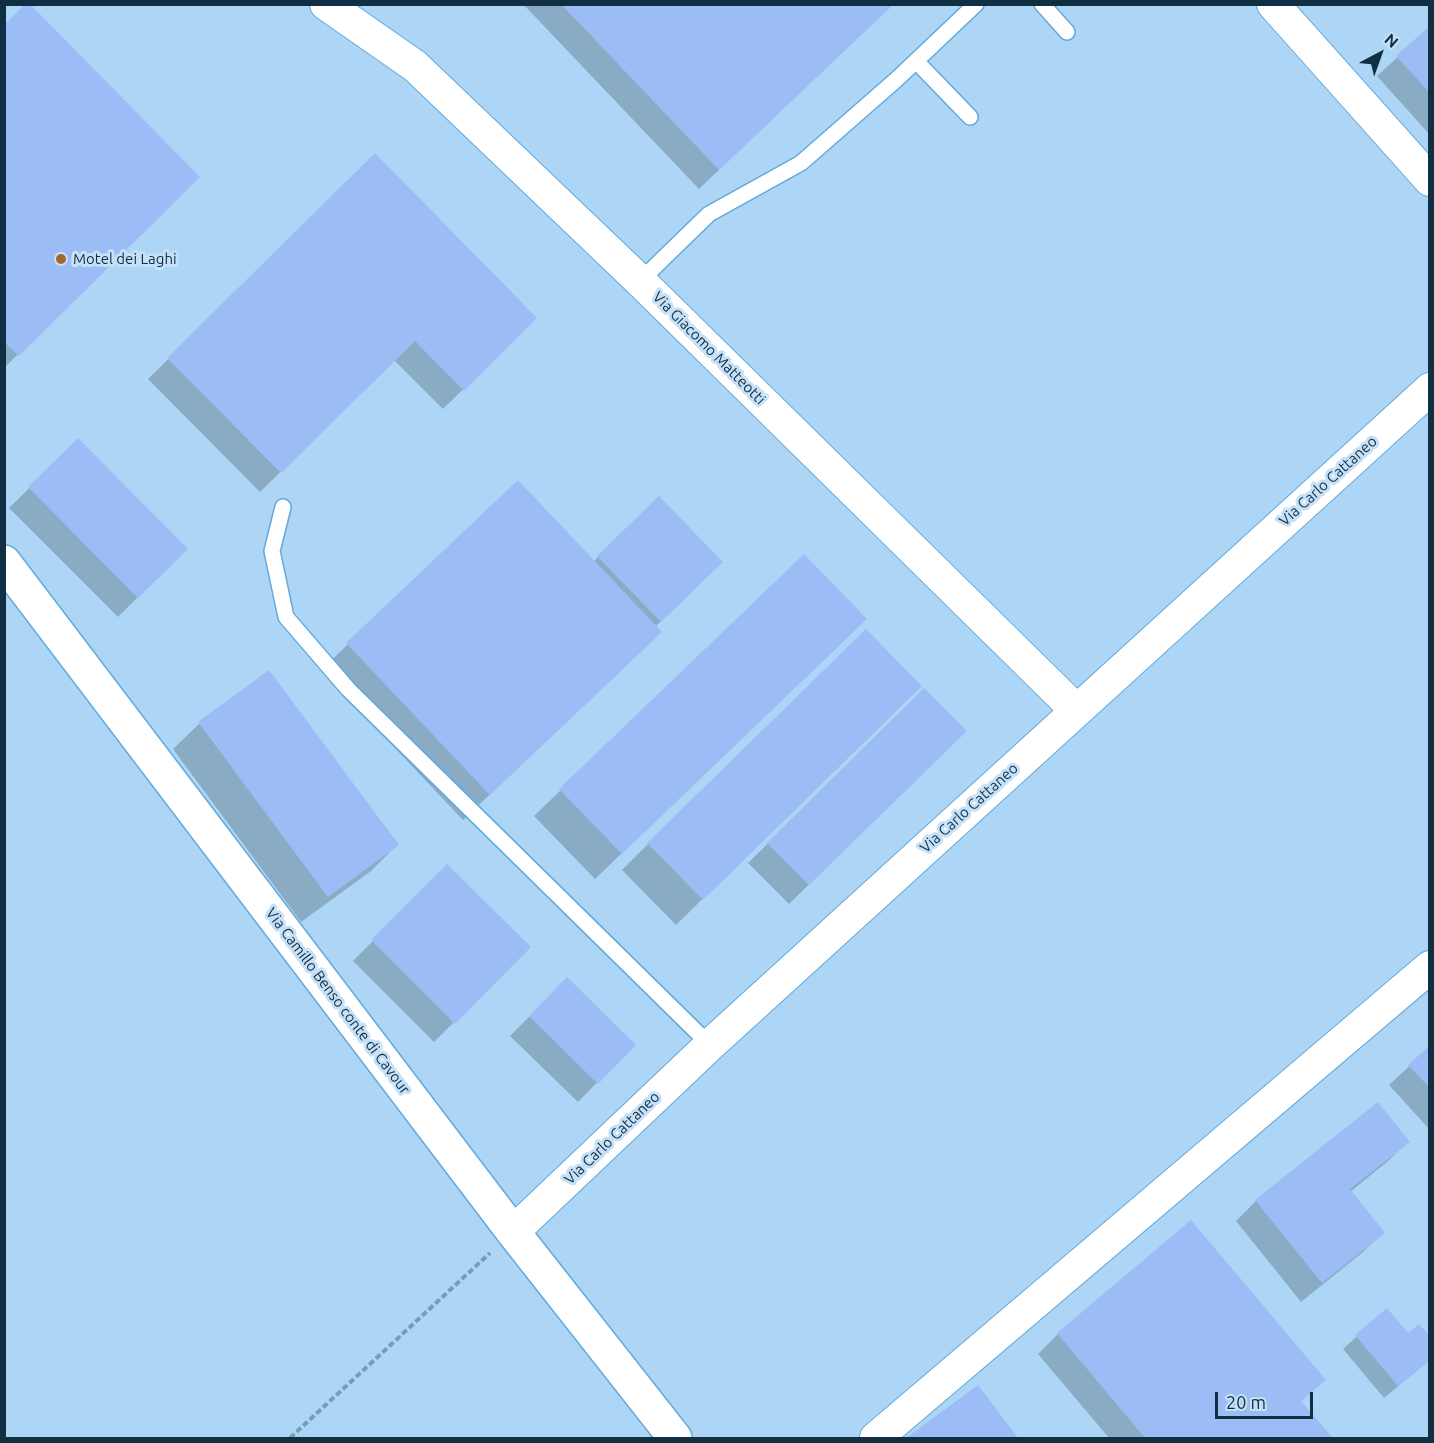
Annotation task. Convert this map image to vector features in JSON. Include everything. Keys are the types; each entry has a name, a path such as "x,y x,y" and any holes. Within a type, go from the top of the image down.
{"street":[{"name":"Via Giacomo Matteotti","path":"326,4 415,66 640,281 1076,710"},
{"path":"1273,4 1430,180"},
{"name":"Via Carlo Cattaneo","path":"513,1232 710,1045 1430,388"},
{"name":"Via Camillo Benso conte di Cavour","path":"4,562 513,1232 675,1438"},
{"path":"876,1438 1430,967"}],"lane":[{"path":"640,281 709,214 801,163 916,61 976,4"},
{"path":"1042,4 1067,32"},
{"path":"916,61 970,117"},
{"path":"283,507 272,551 286,617 348,689 710,1045"}],"path":[{"path":"290,1438 513,1232"}],"building":[{"name":"Motel dei Laghi","path":"25,4 30,4 200,177 19,356 4,342 4,25"},
{"path":"561,4 894,4 719,170"},
{"path":"1430,26 1430,93 1396,56"},
{"path":"375,153 537,318 464,391 415,341 281,473 167,358"},
{"path":"78,438 188,549 138,598 28,487"},
{"path":"518,480 662,632 490,795 346,643"},
{"path":"659,496 723,562 661,622 597,556"},
{"path":"804,554 867,619 622,854 559,789"},
{"path":"866,629 922,686 703,900 647,843"},
{"path":"269,670 399,845 328,897 198,722"},
{"path":"924,688 967,731 809,885 767,843"},
{"path":"447,864 531,947 455,1024 371,940"},
{"path":"567,977 636,1045 598,1084 529,1016"},
{"path":"1430,1045 1430,1088 1408,1065"},
{"path":"1378,1102 1410,1142 1350,1189 1385,1233 1322,1283 1255,1200"},
{"path":"1191,1220 1326,1380 1301,1401 1333,1438 1145,1438 1057,1333"},
{"path":"1387,1308 1408,1333 1419,1324 1430,1336 1430,1360 1398,1386 1355,1335"},
{"path":"978,1385 1018,1438 906,1438"}],"place":[{"name":"Motel dei Laghi","path":"61,259"}]}
